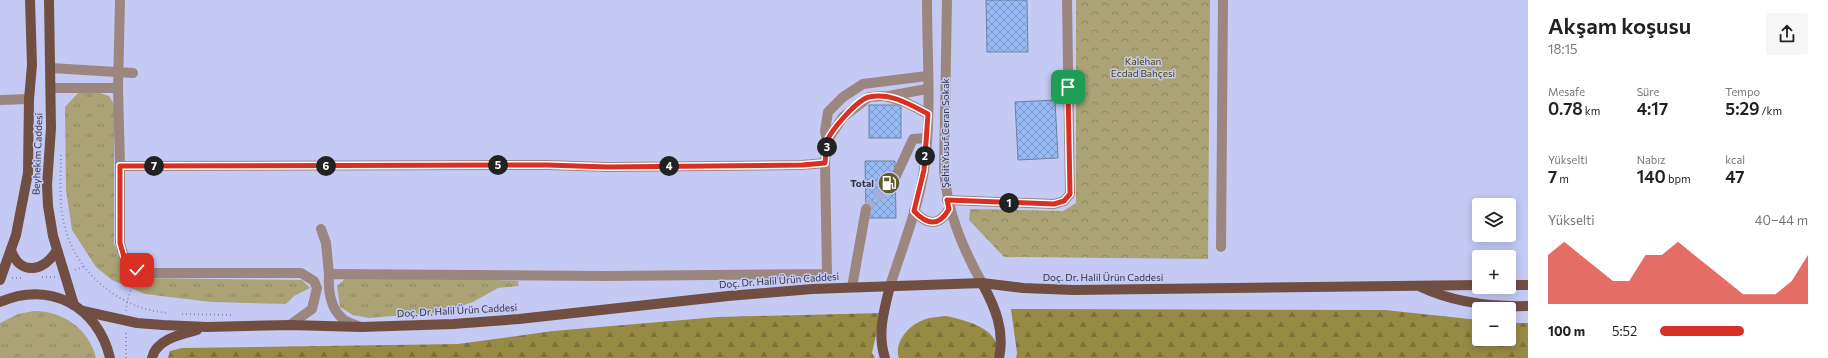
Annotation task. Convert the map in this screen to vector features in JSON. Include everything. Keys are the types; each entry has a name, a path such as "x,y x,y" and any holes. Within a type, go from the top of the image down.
{"main road":[{"name":"Beyhekim Caddesi","path":"0,278 11,250 28,173 29,99 32,65 30,0"},
{"name":"Beyhekim Caddesi","path":"49,0 51,68 51,128 48,185 49,219 74,305"},
{"path":"11,250 13,256 20,264 32,268 44,266 49,262 57,250"},
{"path":"982,283 996,312 1000,329 1001,347 999,358"},
{"name":"Doç. Dr. Halil Ürün Caddesi","path":"83,311 137,323 207,327 290,325 361,326 453,324 519,319 728,296 852,287 982,283 1023,288 1073,290 1472,285"},
{"path":"1516,285 1528,284"},
{"path":"885,358 882,340 882,323 890,286"},
{"path":"1420,286 1440,296 1466,303 1492,306 1528,306"},
{"path":"0,302 19,296 41,294 64,300 74,305 91,319 100,332 110,358"},
{"path":"152,358 157,347 165,342 207,327"}],"street":[{"path":"120,0 118,88 120,243 124,257 137,270 148,274 301,273 314,280 317,288 312,309 290,325"},
{"name":"Şehit Yusuf Ceran Sokak","path":"890,286 914,211 924,170 928,114 927,0"},
{"name":"Şehit Yusuf Ceran Sokak","path":"947,0 944,170 948,205 964,247 982,283"},
{"path":"914,211 925,220 933,222 940,220 948,205 1054,204 1064,201 1070,194 1067,0"},
{"path":"1068,33 1074,0"},
{"path":"1221,247 1223,0"},
{"path":"51,68 133,73"},
{"path":"329,274 606,276 827,274 825,163 827,141 825,131 828,112 842,97 863,84 927,76"},
{"path":"50,88 118,88"},
{"path":"827,141 842,117 869,97 927,89"},
{"path":"884,96 905,102 928,114"},
{"path":"0,100 29,99"},
{"path":"895,178 913,139 926,138"},
{"path":"120,166 547,165 607,167 802,165 825,163"},
{"path":"852,287 866,209"},
{"path":"321,229 326,243 329,274 328,288 333,306 343,320 361,326"}],"path":[{"path":"61,148 62,211 70,241 79,259 94,277 106,288 127,303 142,309 173,314"},
{"path":"127,303 137,270"},
{"path":"180,314 241,315"}],"green space":[{"name":"Kalehan Ecdad Bahçesi","path":"1076,0 1210,0 1208,259 1004,257 969,220 970,209 1063,211 1076,203"},
{"path":"79,92 97,92 109,96 114,104 114,244 129,272 140,278 302,280 310,288 294,296 286,304 211,302 145,294 112,280 96,267 72,230 66,190 65,107"},
{"path":"345,279 473,279 518,281 519,286 498,288 473,302 442,312 369,318 353,315 340,307 337,286"},
{"path":"1011,309 1385,310 1472,319 1472,346 1516,346 1516,323 1528,323 1528,358 1016,358 1017,353"},
{"path":"34,311 55,314 65,318 81,330 93,348 96,358 0,358 0,323 18,314"},
{"path":"881,313 872,353 875,358 168,358 170,351 182,348 458,344 553,331 718,317"},
{"path":"946,316 973,323 989,333 995,340 997,348 996,358 899,358 898,347 900,341 911,327 933,317"}],"building":[{"path":"986,0 1027,0 1028,52 987,52"},
{"path":"1055,100 1058,158 1018,160 1015,102"},
{"path":"869,105 901,105 901,138 869,138"},
{"path":"865,161 895,161 896,218 866,218"}],"tunnel":[{"path":"866,209 895,178"}],"place":[{"name":"Total","path":"889,183"}],"route":[{"path":"137,270 124,257 120,243 120,166 547,165 607,167 802,165 825,163 827,141 842,117 869,97 884,96 905,102 928,114 924,170 914,211 925,220 933,222 940,220 946,215 949,209 947,200 1054,204 1064,201 1070,194 1068,87"}]}
